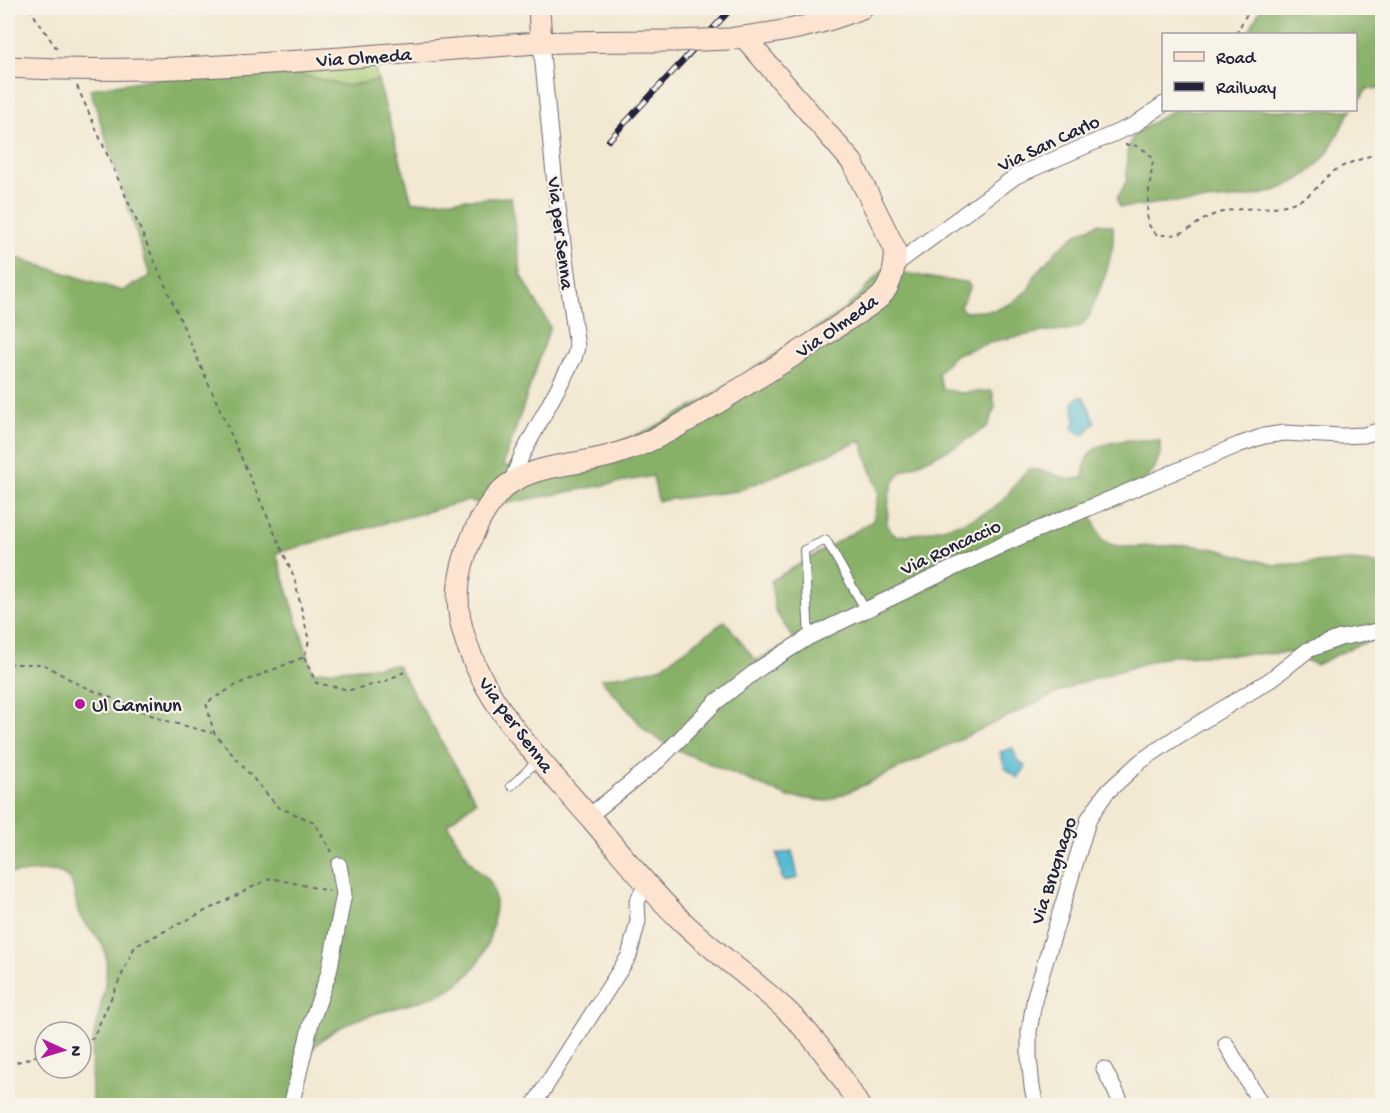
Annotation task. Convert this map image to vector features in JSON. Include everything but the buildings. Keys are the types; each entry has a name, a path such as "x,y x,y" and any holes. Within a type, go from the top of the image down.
{"street":[{"path":"539,8 541,43"},
{"name":"Via Olmeda","path":"8,67 60,70 186,67 541,43 737,38 801,29 862,8"},
{"path":"737,38 852,162 895,249 896,264"},
{"name":"Via per Senna","path":"541,43 555,185 577,347 574,358 522,455 511,482 491,503 467,546 460,569 460,622 471,655 488,688 518,732 646,884 683,922 786,1010 809,1034 831,1062 859,1106"},
{"name":"Via San Carlo","path":"896,264 1016,176 1134,125 1162,105"},
{"name":"Via Olmeda","path":"511,482 542,470 612,456 672,430 812,345 881,296 896,264"},
{"name":"Via Roncaccio","path":"589,816 659,760 716,702 759,668 809,637 865,609 1006,543 1264,436 1364,435 1383,430"},
{"name":"Via Brugnago","path":"1036,1106 1029,1057 1029,1032 1035,996 1089,818 1107,793 1141,761 1269,680 1308,650 1340,638 1383,630"},
{"path":"291,1106 311,1023 329,972 344,894 339,865"},
{"path":"533,1106 629,956 638,921 637,902 646,884"},
{"path":"1226,1044 1262,1106"},
{"path":"1104,1069 1123,1106"}],"lane":[{"path":"809,637 804,550 826,540 865,609"},
{"path":"511,786 540,758"}],"path":[{"path":"29,8 60,70 92,118 294,577 309,641 304,657 316,682 350,690 384,682 404,672"},
{"path":"1237,33 1250,8"},
{"path":"1123,146 1131,144 1144,148 1153,158 1147,212 1148,224 1156,234 1170,236 1181,234 1215,214 1275,208 1304,198 1334,171 1377,153 1383,154"},
{"path":"304,657 238,684 206,703 214,733 278,807 314,822 339,865"},
{"path":"8,664 43,664 78,684 163,720 214,733"},
{"path":"93,1038 135,946 272,878 344,894"},
{"path":"8,1065 33,1057"}],"green space":[{"path":"1261,8 1382,8 1382,88 1367,89 1357,104 1357,33 1248,33"},
{"path":"373,63 378,80 347,86 294,73 293,68"},
{"path":"294,73 347,86 378,80 412,202 511,197 521,274 550,327 503,466 577,461 651,429 700,403 837,315 857,298 884,269 942,280 967,282 970,287 960,307 965,312 995,310 1012,303 1029,289 1035,275 1058,249 1077,234 1099,223 1113,226 1113,245 1107,270 1089,316 1081,326 999,340 977,347 954,355 938,373 942,388 959,393 992,391 995,407 988,426 958,445 902,471 893,483 889,496 887,524 891,532 897,536 922,532 981,515 1002,501 1029,469 1048,472 1069,480 1083,478 1089,455 1102,445 1133,440 1160,441 1160,454 1154,470 1145,480 1120,504 1090,512 1102,540 1112,545 1127,547 1188,545 1216,549 1274,565 1351,561 1382,564 1382,637 1353,647 1316,665 1292,653 1168,656 1074,685 827,801 789,797 675,749 647,732 601,679 660,668 725,621 755,660 796,642 775,611 771,581 873,521 879,493 861,441 737,491 658,501 653,476 498,505 466,501 276,553 313,672 397,665 476,801 447,824 471,862 491,883 495,899 492,928 480,959 463,980 441,993 362,1018 337,1029 314,1047 303,1066 288,1105 92,1105 93,1044 106,974 103,945 79,914 74,889 64,875 46,871 8,873 8,255 122,291 150,276 90,89 157,78"},
{"path":"1171,111 1351,111 1324,158 1304,176 1287,186 1270,192 1232,199 1120,207 1117,199 1127,180 1127,153 1134,134"}],"water":[{"path":"1079,397 1084,397 1095,422 1085,434 1073,429 1075,419 1073,404"},
{"path":"1013,748 1017,760 1026,767 1018,778 1005,768 1000,752"},
{"path":"792,851 798,878 783,881 777,854"}],"railway":[{"path":"609,140 732,8"}],"place":[{"name":"Ul Caminun","path":"80,704"}]}
